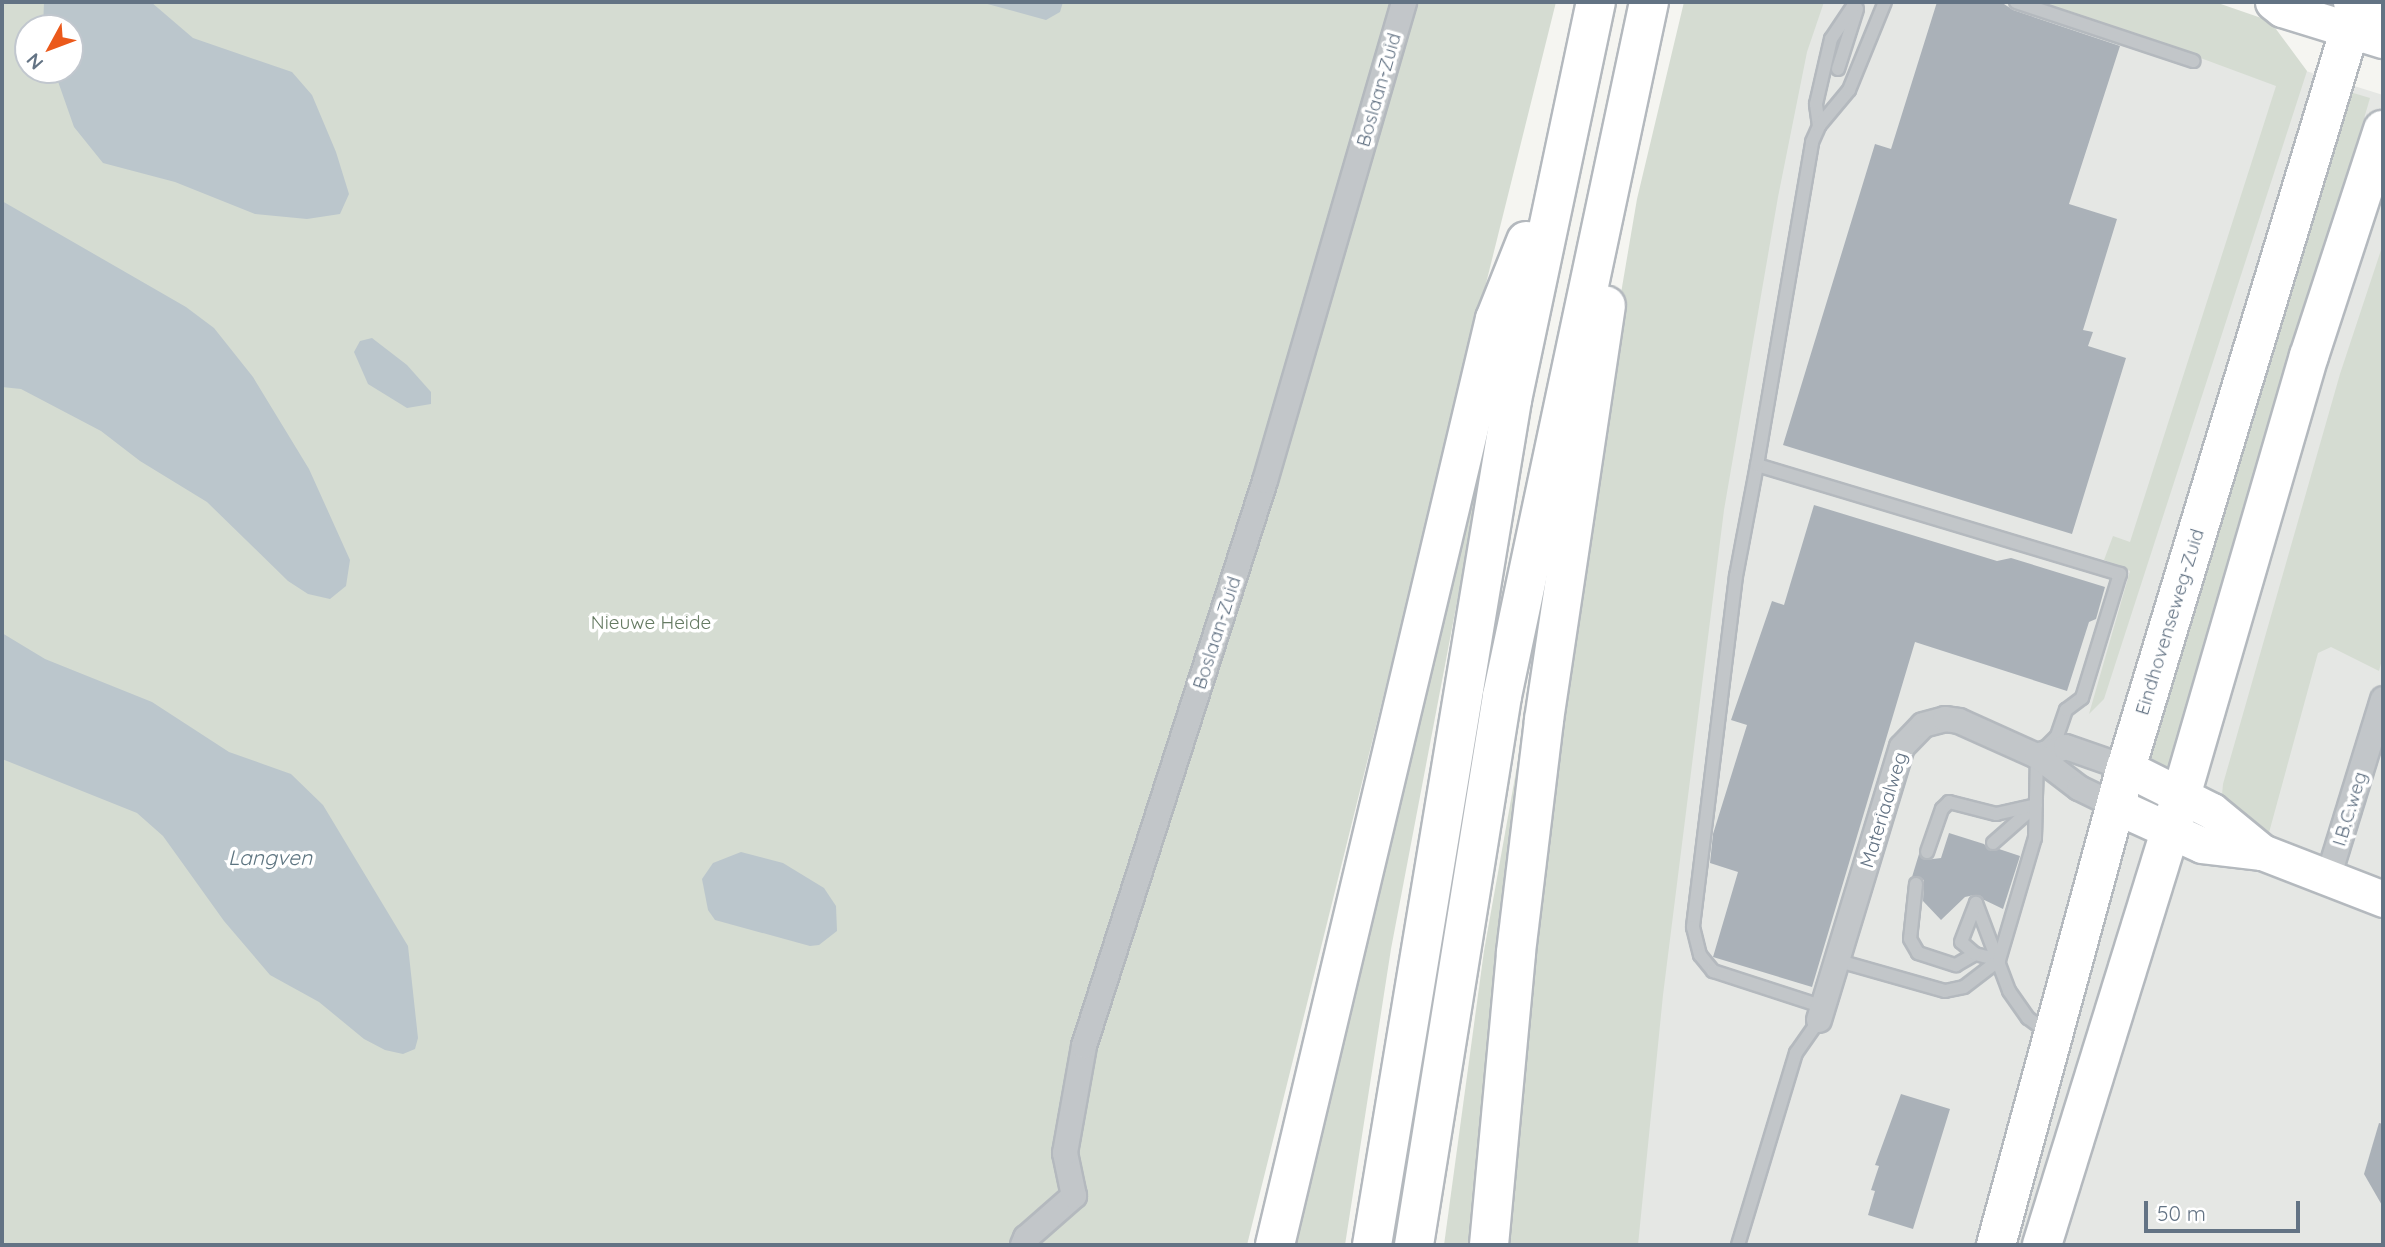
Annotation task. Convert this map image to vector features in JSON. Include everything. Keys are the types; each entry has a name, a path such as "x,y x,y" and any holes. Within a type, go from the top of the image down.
{"main road":[{"path":"1372,1245 1512,400 1563,148 1596,2"},
{"path":"1414,1245 1502,696 1649,2"},
{"name":"Eindhovenseweg-Zuid","path":"1996,1245 2055,1038 2126,768 2364,15"},
{"path":"2042,1245 2181,796 2309,356 2383,130"},
{"path":"1275,1245 1495,319 1563,148"},
{"path":"1489,1245 1516,952 1542,734 1605,319 1615,157"}],"street":[{"name":"Boslaan-Zuid","path":"1023,1245 1074,1196 1065,1153 1084,1046 1265,481 1404,2"},
{"path":"2273,2 2282,9 2364,15"},
{"name":"I.B.C.weg","path":"2329,878 2383,699"},
{"name":"Materiaalweg","path":"1821,1014 1902,747 1913,732 1933,720 1959,721 2037,757 2079,788 2116,806"},
{"path":"2037,757 2066,747 2126,768 2212,811 2262,852"},
{"path":"2116,806 2202,845 2262,852 2383,899"}],"lane":[{"path":"1838,69 1857,2"},
{"path":"1819,126 1816,104 1831,38 1857,2"},
{"path":"1738,1245 1796,1053 1821,1014 1713,971 1700,955 1693,927 1737,576 1812,142 1819,126 1849,90 1885,2"},
{"path":"2016,2 2193,61"},
{"path":"1757,465 2120,574 2082,698 2063,716 2057,736 2037,757 2035,838 1999,960 1964,986 1945,991 1839,961"},
{"path":"1927,852 1942,809 1949,802 1996,814 2036,805"},
{"path":"1993,843 2036,805"},
{"path":"1916,884 1910,939 1917,953 1956,965 1975,954"},
{"path":"1999,960 1975,954 1961,942 1976,903 1999,960 2009,991 2028,1018 2055,1038"}],"shaded area":[{"path":"1749,2 2084,2 2383,95 2383,1245 1565,1245"}],"green space":[{"name":"Nieuwe Heide","path":"2,2 1556,2 1247,1245 2,1245"},
{"path":"1684,2 1824,2 1807,52 1778,197 1724,510 1663,995 1638,1245 1509,1245 1529,932 1577,552 1637,199"},
{"path":"2036,2 2215,2 2270,21 2307,71 2104,699 2089,714 2130,571 2104,560 2113,536 2130,542 2276,86 2125,30"},
{"path":"2340,89 2370,98 2188,723 2171,772 2150,770 2150,756"},
{"path":"2383,244 2383,656 2379,671 2331,647 2318,653 2267,840 2222,795 2223,784 2340,374"},
{"path":"1523,255 1391,949 1345,1245 1289,1245"},
{"path":"1573,452 1480,1245 1444,1245 1484,951"}],"water":[{"path":"44,2 151,2 193,38 292,72 312,95 336,152 349,194 340,214 307,219 255,214 175,182 103,163 74,127 59,84 84,84 84,14 44,14"},
{"path":"980,2 1063,2 1060,12 1046,20"},
{"path":"2,201 186,307 214,328 253,377 309,469 350,560 346,586 330,599 308,594 288,581 207,502 140,461 101,431 21,389 2,387"},
{"path":"372,338 407,365 431,392 431,404 407,408 368,384 354,352 360,341"},
{"name":"Langven","path":"2,633 45,659 152,702 229,752 291,774 323,805 408,946 418,1038 415,1049 403,1054 385,1050 364,1039 319,1002 270,975 224,921 163,836 137,813 2,759"},
{"path":"741,852 783,863 824,888 836,906 837,931 819,945 810,946 715,920 708,910 702,879 713,863"}],"building":[{"path":"1937,2 2001,2 2013,10 2120,46 2069,204 2117,219 2083,330 2093,332 2088,346 2126,358 2072,534 1783,445 1875,144 1891,149"},
{"path":"1814,505 1997,561 2011,558 2105,587 2096,619 2089,622 2067,691 1915,642 1812,987 1713,957 1738,872 1710,863 1713,834 1747,725 1731,720 1772,601 1784,605"},
{"path":"1949,833 1984,844 1991,851 1999,849 2020,856 2003,909 1974,895 1965,897 1941,920 1923,901 1924,880 1912,877 1919,854 1925,860 1941,858"},
{"path":"1901,1094 1950,1109 1913,1229 1868,1215 1875,1191 1871,1190 1879,1166 1875,1165"},
{"path":"2379,1123 2383,1124 2383,1207 2364,1174"}]}
